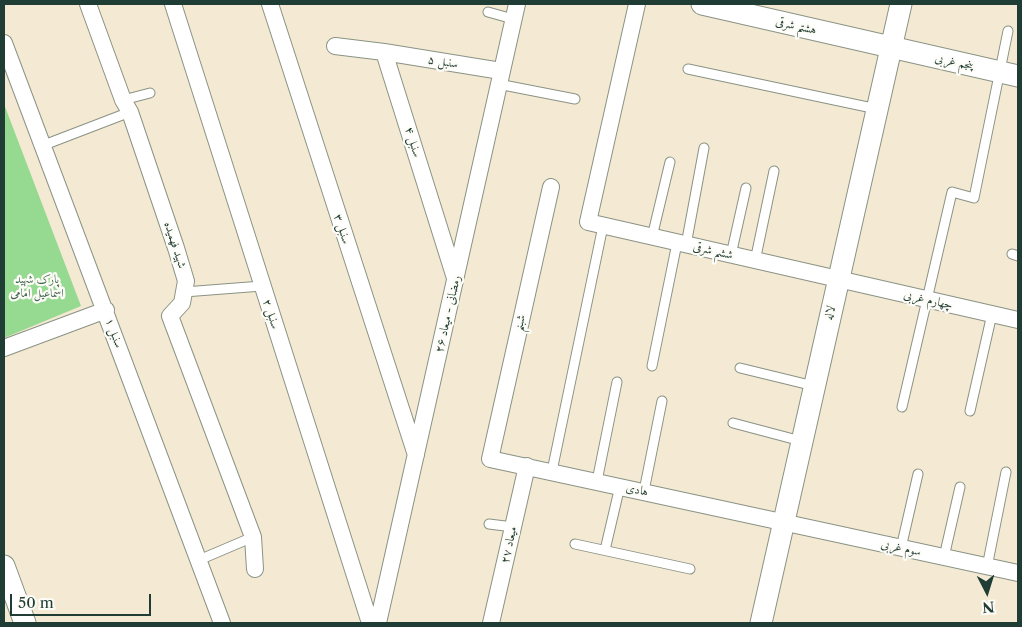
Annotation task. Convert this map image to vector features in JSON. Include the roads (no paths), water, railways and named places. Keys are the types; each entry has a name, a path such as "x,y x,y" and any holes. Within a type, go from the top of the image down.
{"street":[{"name":"شهید فهمیده","path":"88,4 127,106 176,248 186,281 184,292"},
{"name":"سنبل ۲","path":"172,4 370,623"},
{"name":"سنبل ۳","path":"270,4 416,455"},
{"path":"596,224 637,4"},
{"name":"هشتم شرقی","path":"709,4 891,48"},
{"name":"لاله","path":"761,623 901,4"},
{"name":"رمضانی - میعاد ۲۶","path":"378,623 515,11"},
{"name":"سنبل ۱","path":"4,43 9,72 44,145 222,623"},
{"path":"335,46 384,52"},
{"name":"پنجم غربی","path":"891,48 1009,74"},
{"name":"سنبل ۵","path":"384,52 500,78"},
{"name":"سنبل ۴","path":"384,52 456,280"},
{"name":"شبنم","path":"490,459 550,187"},
{"name":"ششم شرقی","path":"596,224 838,280"},
{"name":"چهارم غربی","path":"838,280 1018,320"},
{"path":"184,292 182,303 170,316 253,537 255,569"},
{"path":"4,348 106,310"},
{"name":"هادی","path":"490,459 644,491 783,523"},
{"name":"میعاد ۲۷","path":"491,623 527,466"},
{"name":"سوم غربی","path":"783,523 1018,573"},
{"path":"4,566 25,623"}],"lane":[{"path":"488,12 515,11"},
{"path":"902,407 952,192 974,198 1009,74 1008,31"},
{"path":"688,69 877,109"},
{"path":"500,78 575,99"},
{"path":"44,145 127,106 150,93"},
{"path":"652,366 704,148"},
{"path":"652,237 670,162"},
{"path":"755,261 774,171"},
{"path":"731,255 746,188"},
{"path":"552,471 596,224"},
{"path":"184,292 262,286"},
{"path":"970,410 992,314"},
{"path":"740,368 814,386"},
{"path":"597,481 617,382"},
{"path":"644,491 662,401"},
{"path":"733,423 802,441"},
{"path":"987,566 1006,472"},
{"path":"901,548 918,474"},
{"path":"605,550 620,486"},
{"path":"944,557 960,487"},
{"path":"489,524 513,528"},
{"path":"199,560 253,537"},
{"path":"575,544 690,569"}],"park label":[{"name":"پارک شهید اسماعیل امامی","path":"37,287"}]}
